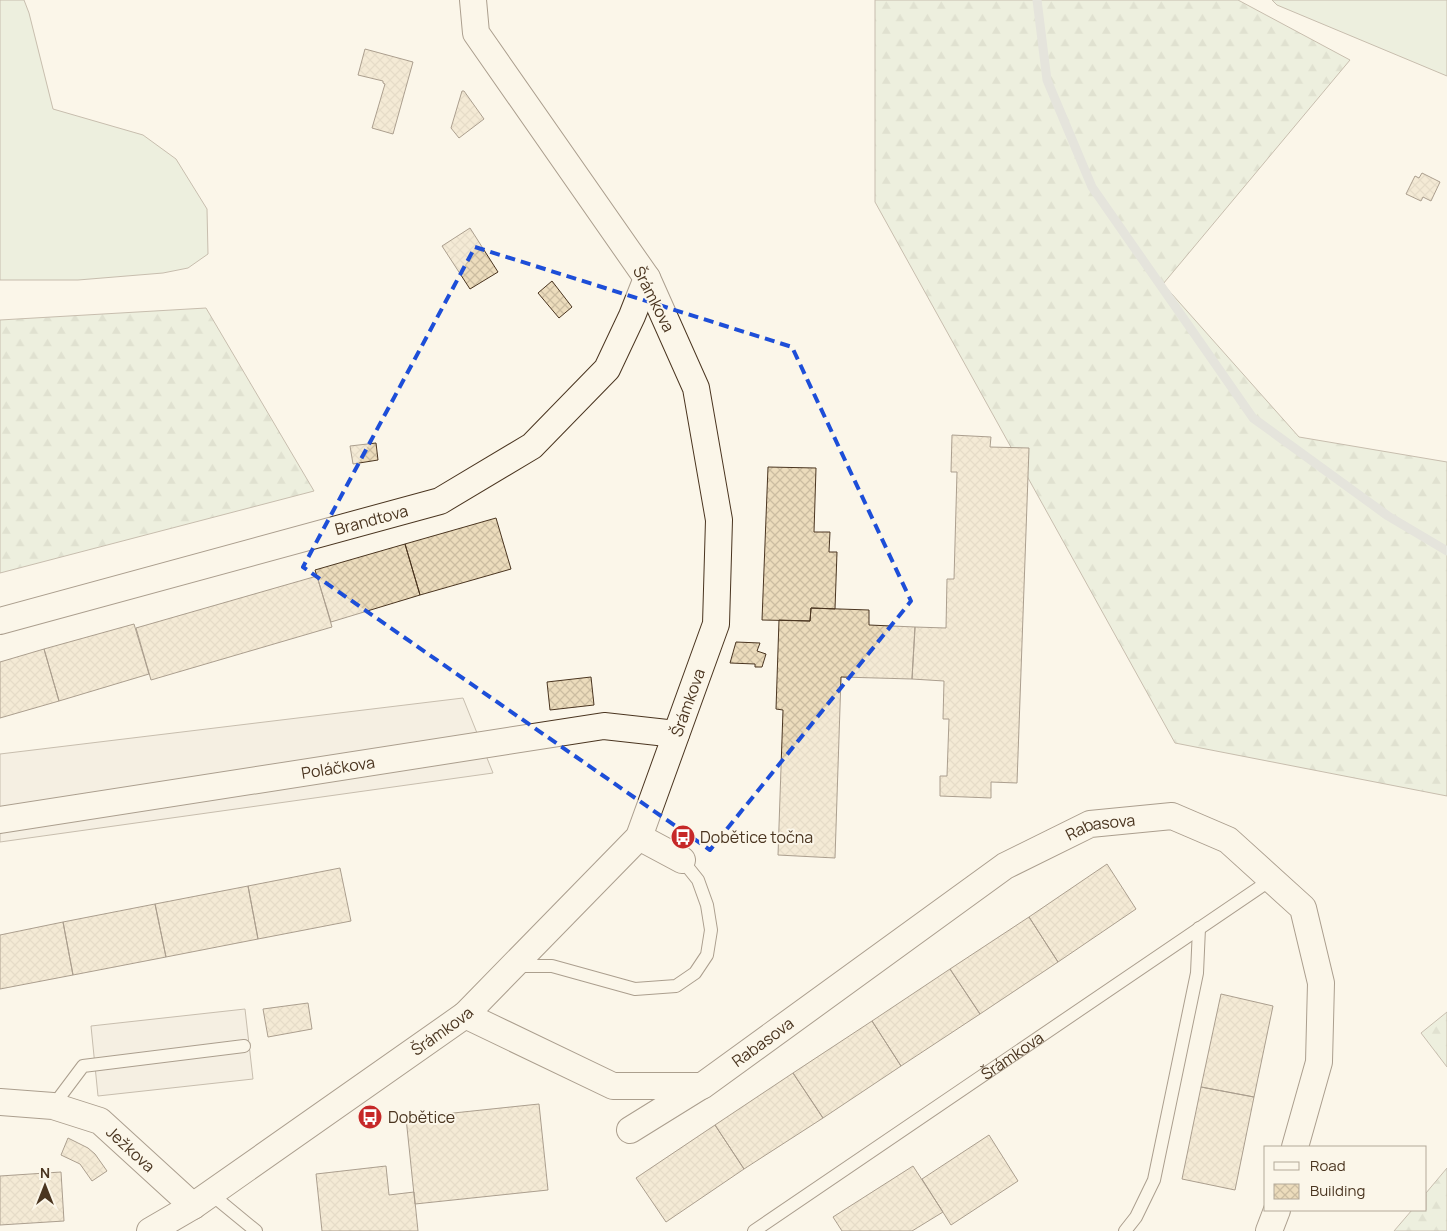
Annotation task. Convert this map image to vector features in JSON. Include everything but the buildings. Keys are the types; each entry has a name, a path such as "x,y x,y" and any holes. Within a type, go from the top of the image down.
{"street":[{"name":"Šrámkova","path":"150,1231 202,1200 465,1016 639,837 716,624 720,520 696,388 647,278 476,33 473,0"},
{"name":"Brandtova","path":"0,621 440,501 532,446 607,369 632,316 647,278"},
{"name":"Poláčkova","path":"0,820 604,726 676,734"},
{"name":"Rabasova","path":"630,1130 702,1086 1005,866 1090,824 1172,816 1228,840 1303,908 1321,983 1319,1062 1295,1146"},
{"path":"639,837 682,860"},
{"path":"465,1016 613,1086 702,1086"},
{"name":"Ježkova","path":"0,1102 53,1106 100,1122 202,1200"},
{"path":"1268,1231 1277,1211"}],"lane":[{"path":"513,966 552,966 635,989 676,986 695,973 707,956 711,930 707,905 698,880 682,860"},
{"name":"Šrámkova","path":"754,1231 1272,879"},
{"path":"1125,1231 1136,1217 1154,1180 1197,973 1199,928"},
{"path":"53,1106 83,1066 244,1046"},
{"path":"202,1200 256,1231"}],"highlighted area":[{"path":"475,247 792,347 911,601 710,850 303,567"}],"green space":[{"path":"0,0 24,0 53,109 143,135 176,159 207,209 208,254 188,268 163,273 78,280 0,280"},
{"path":"875,0 1238,0 1350,60 1163,284 1299,437 1447,462 1447,796 1175,743 875,202"},
{"path":"1272,0 1447,0 1447,76 1277,5"},
{"path":"206,308 314,491 0,573 0,320"},
{"path":"1447,1012 1447,1067 1421,1033"},
{"path":"1447,1168 1447,1231 1394,1231 1411,1211 1427,1211 1427,1192"}],"shaded area":[{"path":"463,698 493,773 0,842 0,754"},
{"path":"245,1009 253,1079 98,1096 91,1026"}],"waterway":[{"path":"1037,0 1047,80 1092,187 1253,418 1388,516 1447,551"}],"place":[{"name":"Dobětice točna","path":"683,837"},
{"name":"Dobětice","path":"370,1117"}]}
